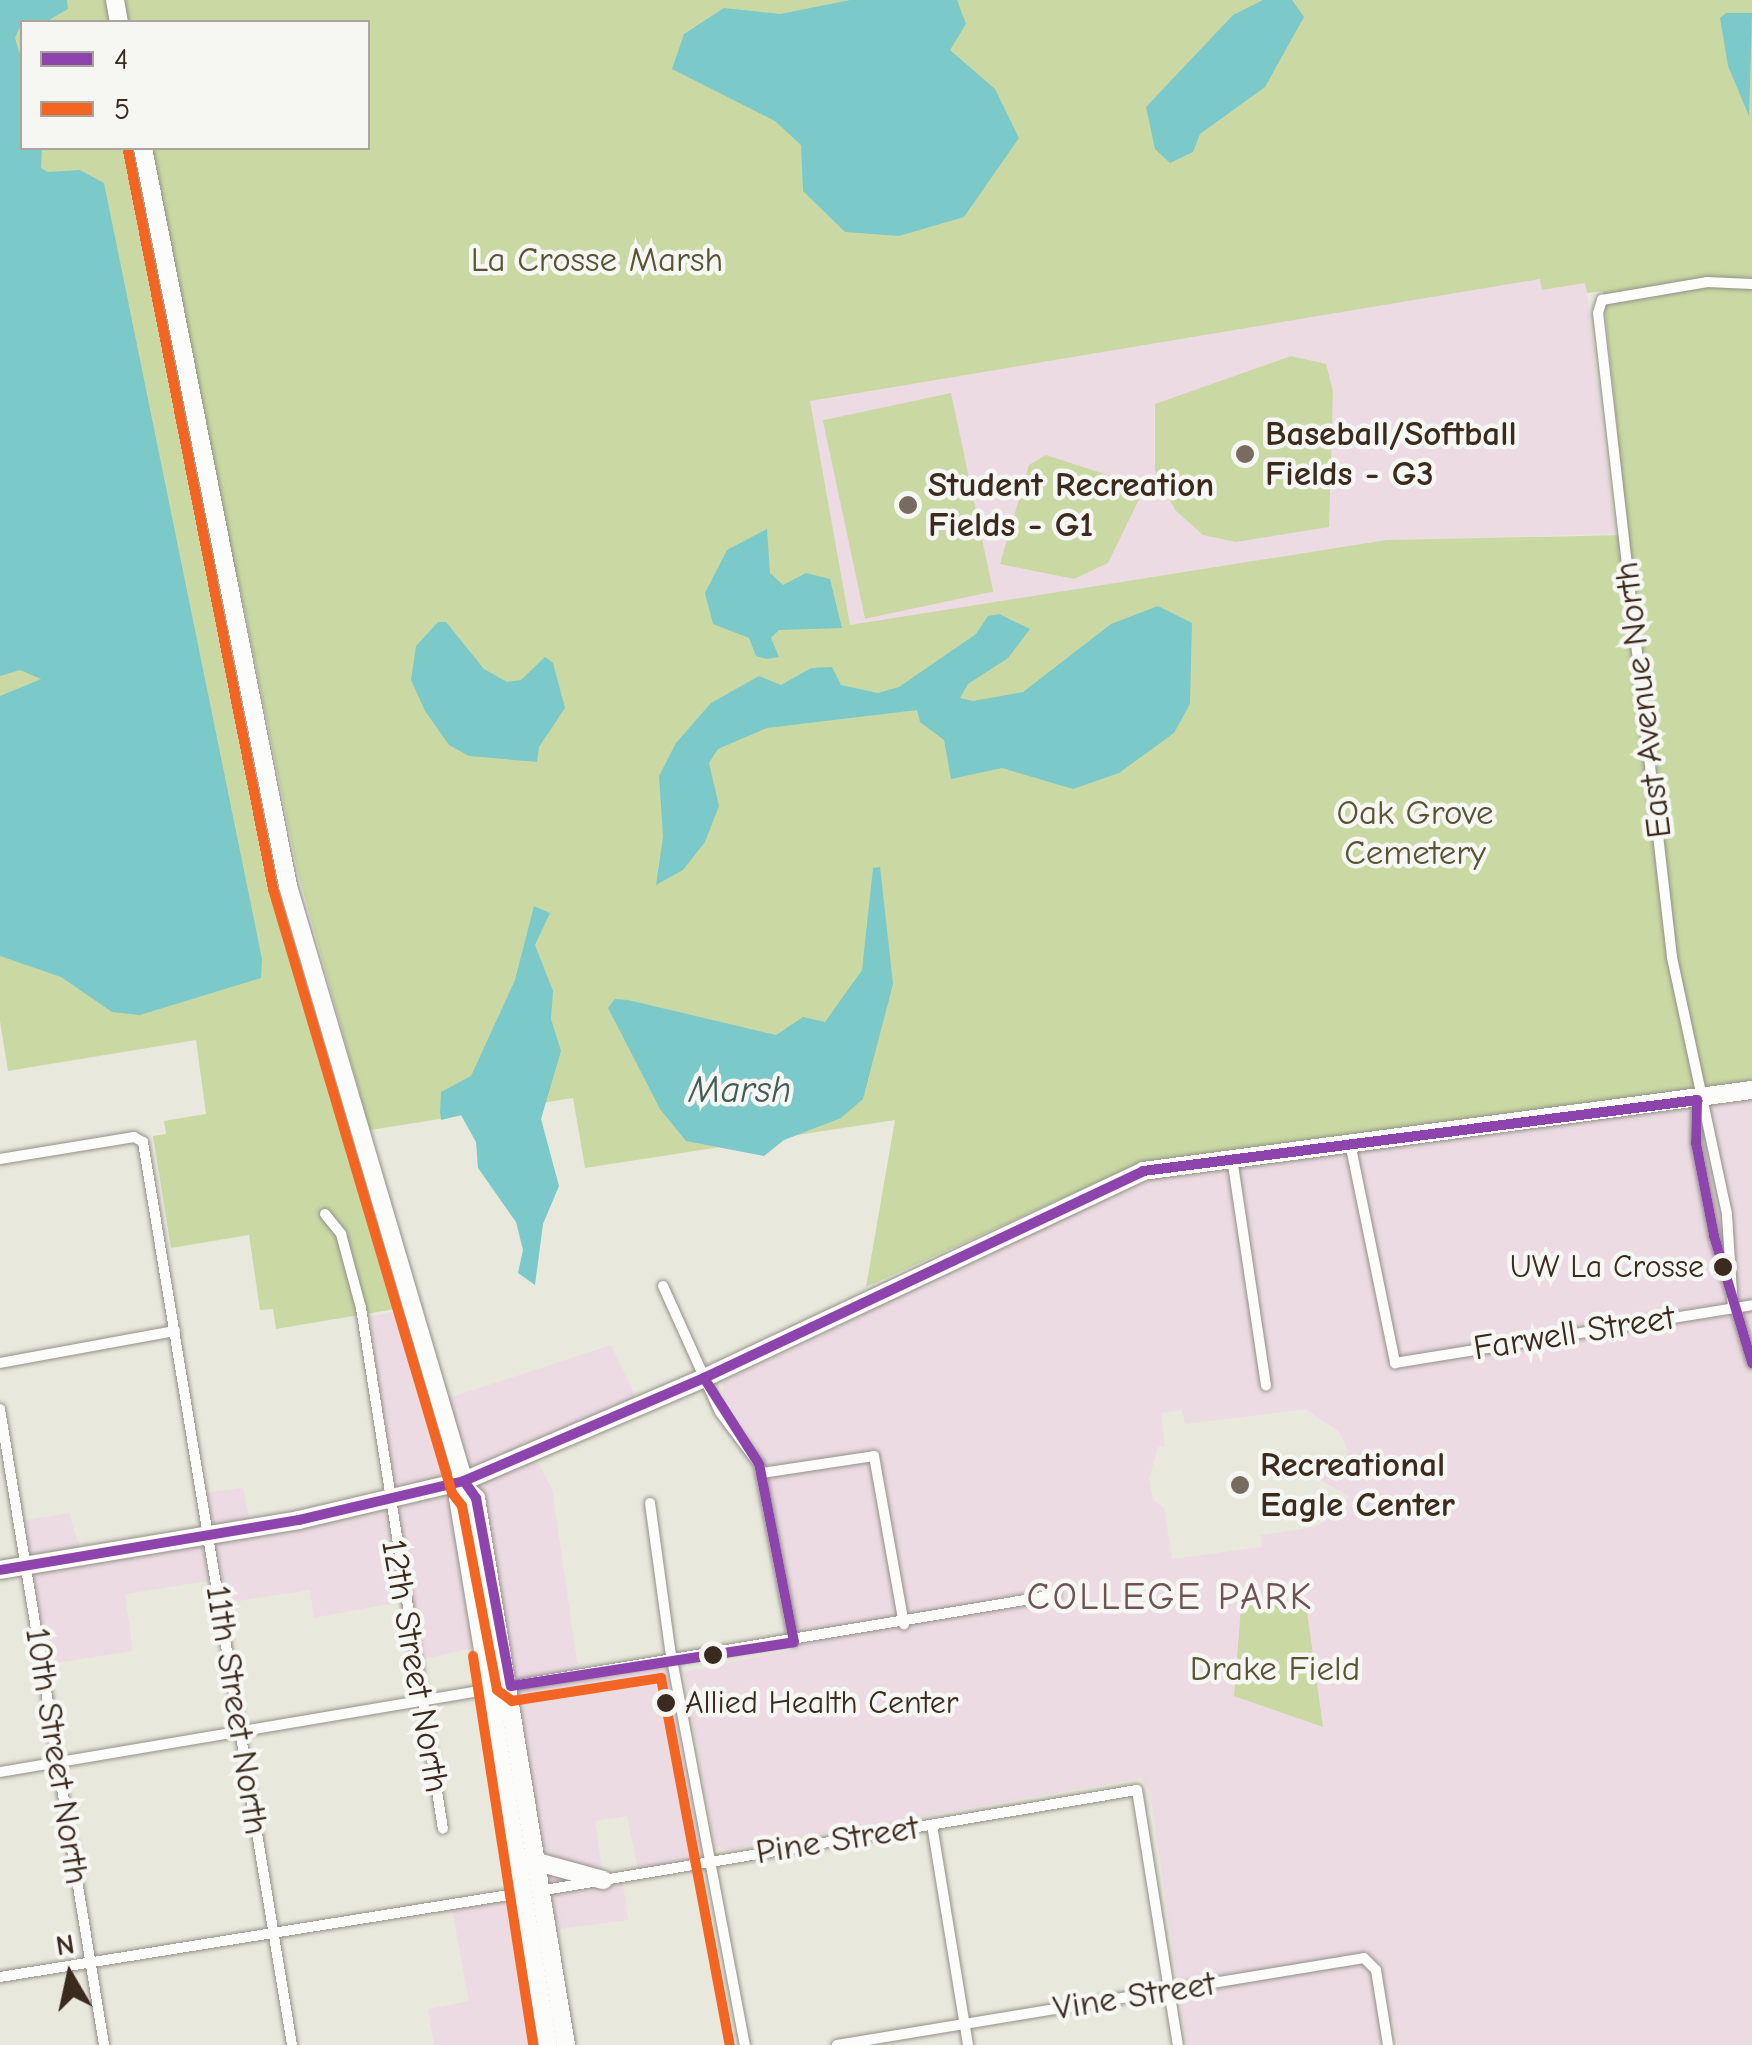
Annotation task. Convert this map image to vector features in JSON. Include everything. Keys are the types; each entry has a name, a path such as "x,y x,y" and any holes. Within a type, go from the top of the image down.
{"main road":[{"path":"143,150 292,904 465,1485 476,1498 548,2045"},
{"path":"0,1570 209,1535 465,1485 704,1378 1129,1177 1232,1158 1752,1090"},
{"path":"503,1688 534,1861 529,1892 566,2045"},
{"path":"534,1861 603,1880"}],"street":[{"name":"East Avenue North","path":"1752,284 1707,282 1602,300 1600,332 1672,957 1698,1100 1696,1143 1733,1308 1752,1363"},
{"name":"11th Street North","path":"0,1159 141,1139 292,2045"},
{"name":"Farwell Street","path":"1350,1142 1395,1363 1752,1305"},
{"path":"1232,1158 1266,1384"},
{"name":"12th Street North","path":"325,1214 341,1234 361,1308 386,1502 442,1829"},
{"path":"663,1286 704,1378 762,1473 794,1642"},
{"path":"0,1363 175,1331"},
{"name":"10th Street North","path":"0,1409 104,2045"},
{"path":"762,1473 874,1456 904,1624"},
{"path":"650,1503 673,1661 745,2045"},
{"path":"0,1772 1055,1596"},
{"name":"Pine Street","path":"0,1977 1137,1790 1169,1990"},
{"path":"932,1825 968,2045"},
{"name":"Vine Street","path":"837,2045 1169,1990 1371,1962 1388,2045"},
{"path":"1169,1990 1178,2045"}],"shaded area":[{"path":"1584,271 1615,534 1386,540 850,626 809,401"},
{"path":"1752,1100 1752,2045 1398,2045 1393,2018 1376,2045 1187,2045 1150,1792 1141,1778 727,1850 715,1846 684,1672 801,1648 764,1459 723,1400 723,1382 1144,1179","holes":["1305,1409 1338,1431 1347,1458 1324,1461 1320,1480 1349,1496 1335,1515 1315,1527 1261,1535 1262,1547 1172,1559 1164,1508 1153,1500 1149,1479 1158,1447 1165,1446 1161,1413 1182,1410 1185,1424"]},
{"path":"411,1308 440,1401 611,1345 640,1406 533,1453 552,1489 579,1675 673,1661 709,1861 639,1874 627,1816 595,1821 603,1879 622,1877 628,1920 545,1931 486,1601 487,1645 415,1661 404,1601 314,1618 310,1590 219,1604 215,1580 125,1594 133,1651 43,1665 19,1521 69,1513 82,1557 209,1535 202,1493 243,1488 251,1527 386,1502 370,1317"},
{"path":"521,1893 548,2045 434,2045 428,2009 469,2001 451,1904"}],"green space":[{"path":"0,0 1752,0 1752,1080 1703,1092 1142,1162 866,1287 895,1120 585,1168 573,1098 370,1130 298,873 238,577 212,580 274,894 395,1309 276,1329 273,1309 260,1310 249,1235 171,1248 153,1136 166,1134 164,1121 206,1114 196,1040 8,1071 0,1021","holes":["1540,279 1542,290 1585,283 1587,293 1603,291 1628,535 1386,540 850,625 810,401"]},
{"name":"Baseball/Softball Fields - G3","path":"1291,356 1326,364 1333,391 1329,527 1236,542 1203,535 1175,510 1155,470 1155,404"},
{"name":"Student Recreation Fields - G1","path":"951,393 993,592 865,619 823,420"},
{"path":"1046,455 1145,487 1108,563 1074,579 1000,564 1029,465"},
{"name":"Drake Field","path":"1305,1597 1323,1727 1234,1696 1241,1607"}],"water":[{"path":"0,0 67,0 68,9 49,20 20,20 15,38 20,54 20,150 42,150 41,168 48,172 80,170 104,183 262,959 261,978 140,1015 112,1012 61,977 0,956 0,696 41,679 20,670 0,676"},
{"path":"850,0 957,0 966,24 950,50 995,89 1019,138 964,217 899,236 845,232 803,191 801,145 775,121 672,69 684,34 724,8 780,14"},
{"path":"1263,0 1292,0 1304,17 1265,87 1200,134 1193,152 1170,163 1155,149 1146,107 1233,15"},
{"path":"1726,13 1752,13 1749,116 1728,66 1720,18"},
{"path":"767,529 770,573 783,585 806,573 830,579 842,628 779,630 771,638 779,657 767,659 756,656 749,638 713,624 705,593 727,550"},
{"path":"1158,606 1192,623 1190,704 1174,733 1119,773 1073,789 1002,768 951,779 944,740 920,722 917,710 767,728 718,749 709,763 719,806 705,842 683,870 656,885 663,837 659,776 676,743 711,703 759,676 781,685 811,668 832,667 841,685 878,693 899,687 976,634 988,616 999,614 1030,629 1008,658 968,684 960,698 973,701 1023,692 1111,624"},
{"path":"438,622 446,622 484,669 507,682 521,680 545,657 553,663 565,708 539,747 537,762 469,756 449,745 425,711 411,680 416,646"},
{"name":"Marsh","path":"880,867 893,984 863,1099 841,1118 784,1140 764,1156 686,1141 660,1109 608,1008 615,999 628,1000 776,1035 803,1017 825,1022 862,970 873,868"},
{"path":"534,906 550,913 535,945 553,991 551,1019 561,1051 541,1119 559,1186 543,1224 535,1285 518,1273 523,1250 516,1222 478,1168 476,1142 461,1115 441,1120 440,1112 441,1092 471,1076 515,980"}],"transit line":[{"name":"5","path":"128,151 273,889 452,1493 462,1506 497,1690 512,1701 661,1678 730,2045"},
{"name":"4","path":"1697,1100 1696,1143 1714,1236 1752,1363"},
{"name":"4","path":"0,1570 299,1520 464,1481 704,1378 1143,1171 1697,1100"},
{"name":"4","path":"464,1481 476,1498 511,1686 794,1642 759,1464 704,1378"},
{"name":"5","path":"473,1656 533,2045"}],"place":[{"name":"Baseball/Softball Fields - G3","path":"1245,454"},
{"name":"Student Recreation Fields - G1","path":"908,505"},
{"name":"UW La Crosse","path":"1723,1267"},
{"name":"Recreational Eagle Center","path":"1240,1485"},
{"name":"Allied Health Center","path":"666,1703"}],"district":[{"name":"COLLEGE PARK","path":"1170,1598"}],"park label":[{"name":"La Crosse Marsh","path":"597,260"},
{"name":"Oak Grove Cemetery","path":"1415,833"}]}
